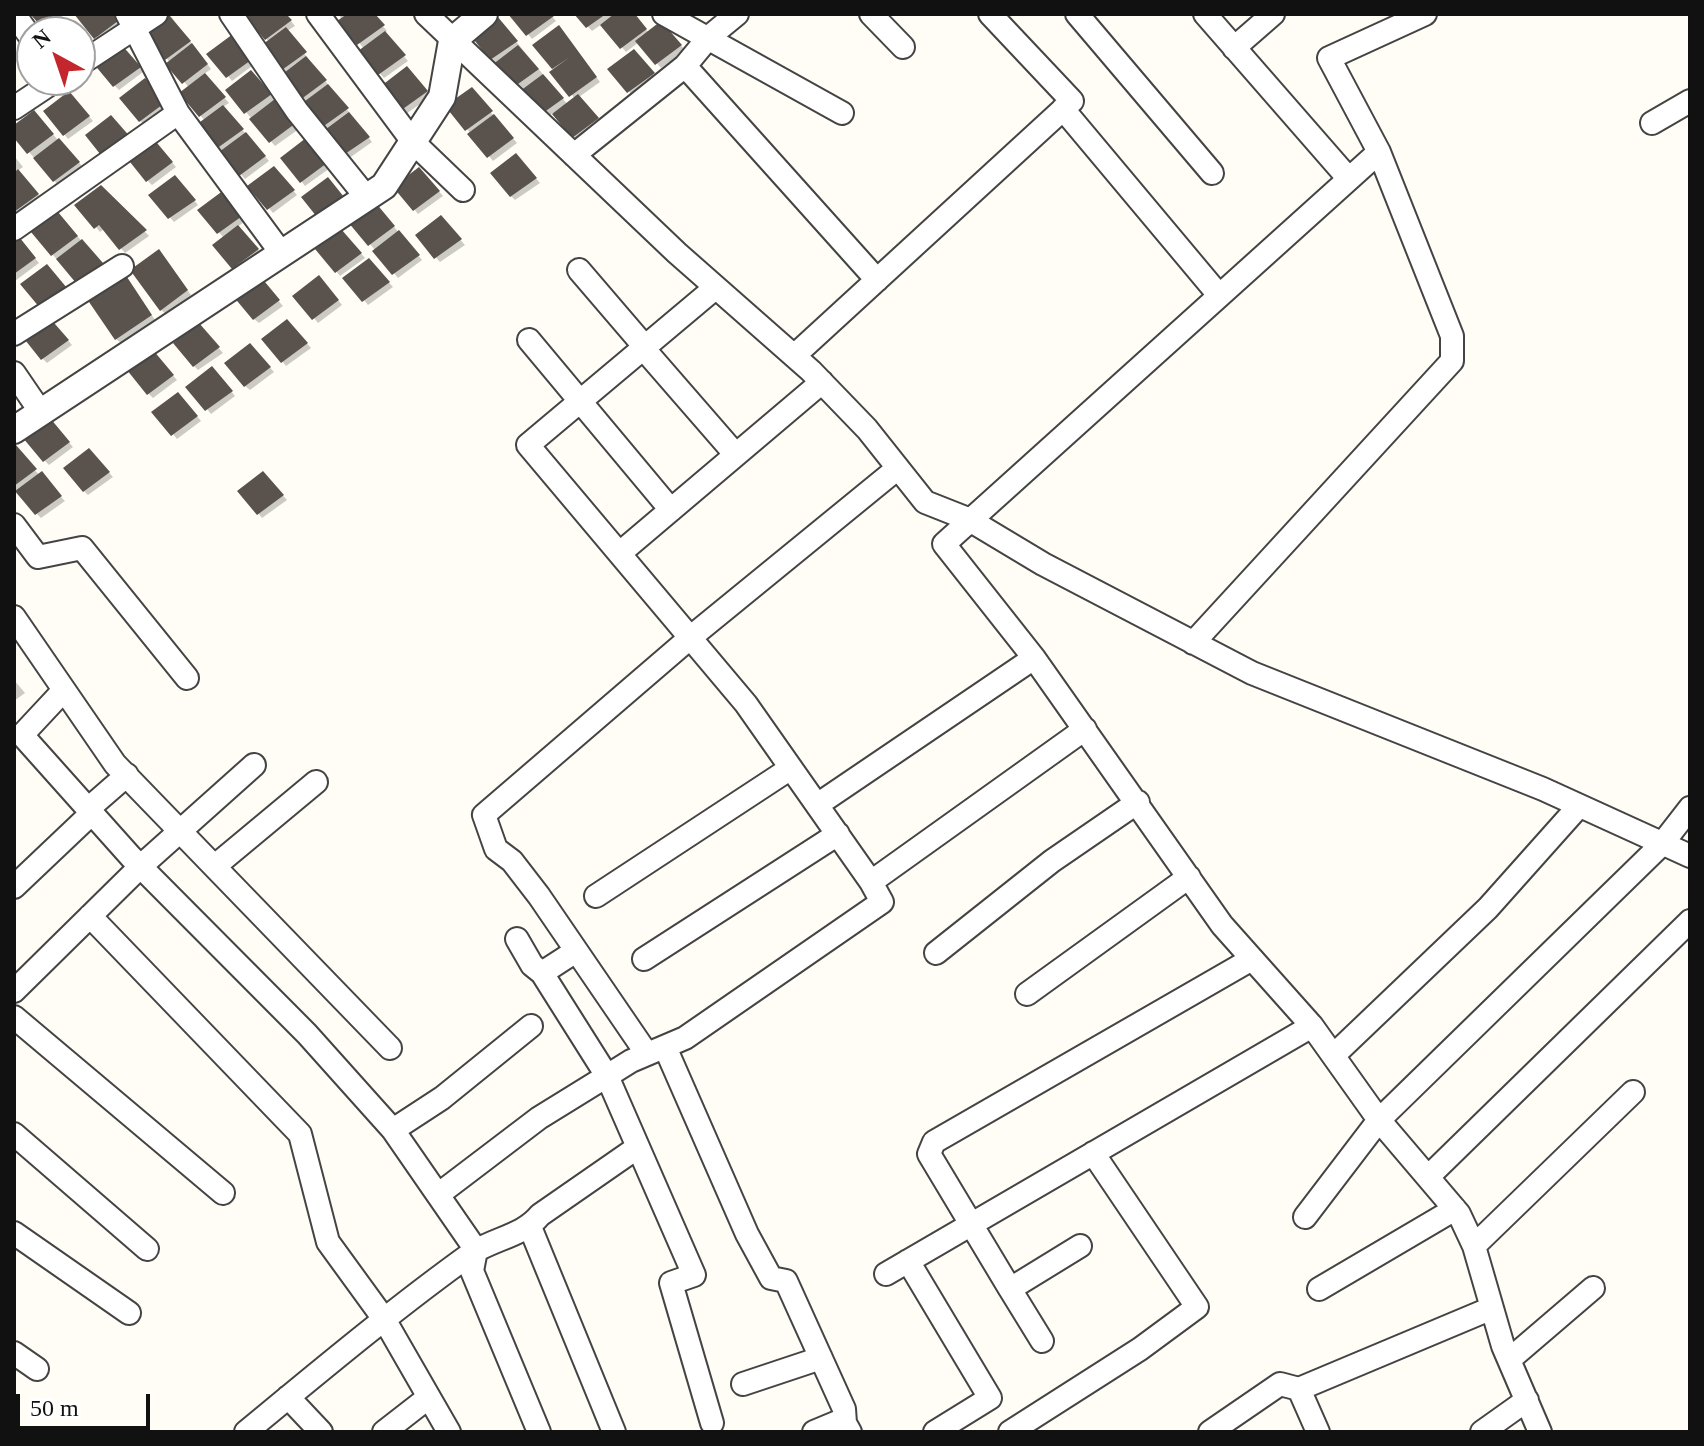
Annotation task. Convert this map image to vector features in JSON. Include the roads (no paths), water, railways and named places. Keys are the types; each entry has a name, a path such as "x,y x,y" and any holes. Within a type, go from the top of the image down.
{"street":[{"path":"96,50 132,20 156,14"},
{"path":"231,14 297,111 367,198"},
{"path":"318,14 413,142 463,190"},
{"path":"426,14 715,288 822,382 867,429 925,502 944,544 1034,658 1222,925 1312,1026 1379,1120 1455,1209 1474,1246 1509,1360 1540,1432"},
{"path":"14,430 384,186 442,97 452,41 484,14"},
{"path":"664,14 842,113"},
{"path":"574,155 685,66 709,37 737,14"},
{"path":"871,14 903,47"},
{"path":"794,356 1072,101 990,14"},
{"path":"1077,14 1212,173"},
{"path":"1205,14 1349,179"},
{"path":"1234,48 1273,14"},
{"path":"1193,643 1452,361 1452,336 1379,152 1329,58 1425,14"},
{"path":"132,20 178,113 282,254"},
{"path":"685,66 877,280"},
{"path":"14,108 32,96"},
{"path":"1652,123 1690,101"},
{"path":"1063,109 1218,294"},
{"path":"14,229 178,113"},
{"path":"944,544 968,519 1379,152"},
{"path":"14,334 122,266"},
{"path":"579,270 736,455"},
{"path":"439,1194 539,1118 607,1076 685,1038 882,902 746,704 528,445 715,288"},
{"path":"529,340 582,399 671,510"},
{"path":"14,373 40,411"},
{"path":"620,553 822,382"},
{"path":"848,1428 844,1409 786,1281 771,1278 656,1051 576,951 512,861 496,849 484,815 691,637 898,468"},
{"path":"925,502 968,519 1043,564 1252,673 1579,806 1690,856"},
{"path":"14,525 38,557 82,548 187,678"},
{"path":"16,624 127,775 390,1048"},
{"path":"817,805 1034,658"},
{"path":"64,690 22,735 141,866 307,1034 393,1130 476,1250 472,1271 539,1432"},
{"path":"871,882 1085,729"},
{"path":"14,991 180,829 254,765"},
{"path":"596,896 791,768"},
{"path":"14,887 127,775"},
{"path":"215,866 316,782"},
{"path":"936,953 1052,861 1138,802"},
{"path":"1334,1055 1488,908 1579,806"},
{"path":"1305,1217 1379,1120 1662,844 1690,808"},
{"path":"644,959 838,834"},
{"path":"1027,994 1189,877"},
{"path":"90,916 300,1134 328,1242 384,1319 449,1432"},
{"path":"1428,1177 1690,921"},
{"path":"517,939 607,1076 694,1275 671,1283 712,1423"},
{"path":"542,973 576,951"},
{"path":"1042,1341 969,1225 929,1154 934,1142 1252,959"},
{"path":"14,1017 223,1193"},
{"path":"393,1130 442,1098 531,1026"},
{"path":"886,1274 1312,1026"},
{"path":"1474,1246 1633,1092"},
{"path":"14,1134 147,1249"},
{"path":"246,1432 384,1319 476,1250 530,1227 540,1215 638,1147"},
{"path":"1010,1432 1140,1349 1197,1307 1093,1153"},
{"path":"1319,1289 1455,1209"},
{"path":"530,1227 614,1432"},
{"path":"14,1233 129,1313"},
{"path":"1010,1289 1080,1246"},
{"path":"908,1261 990,1398 935,1432"},
{"path":"1509,1360 1593,1288"},
{"path":"1210,1432 1280,1384 1299,1389 1492,1308"},
{"path":"14,1353 37,1369"},
{"path":"743,1384 821,1358"},
{"path":"1299,1389 1318,1432"},
{"path":"288,1397 321,1432"},
{"path":"384,1432 429,1397"},
{"path":"1482,1432 1527,1400"},
{"path":"814,1432 838,1422 848,1428"}]}
